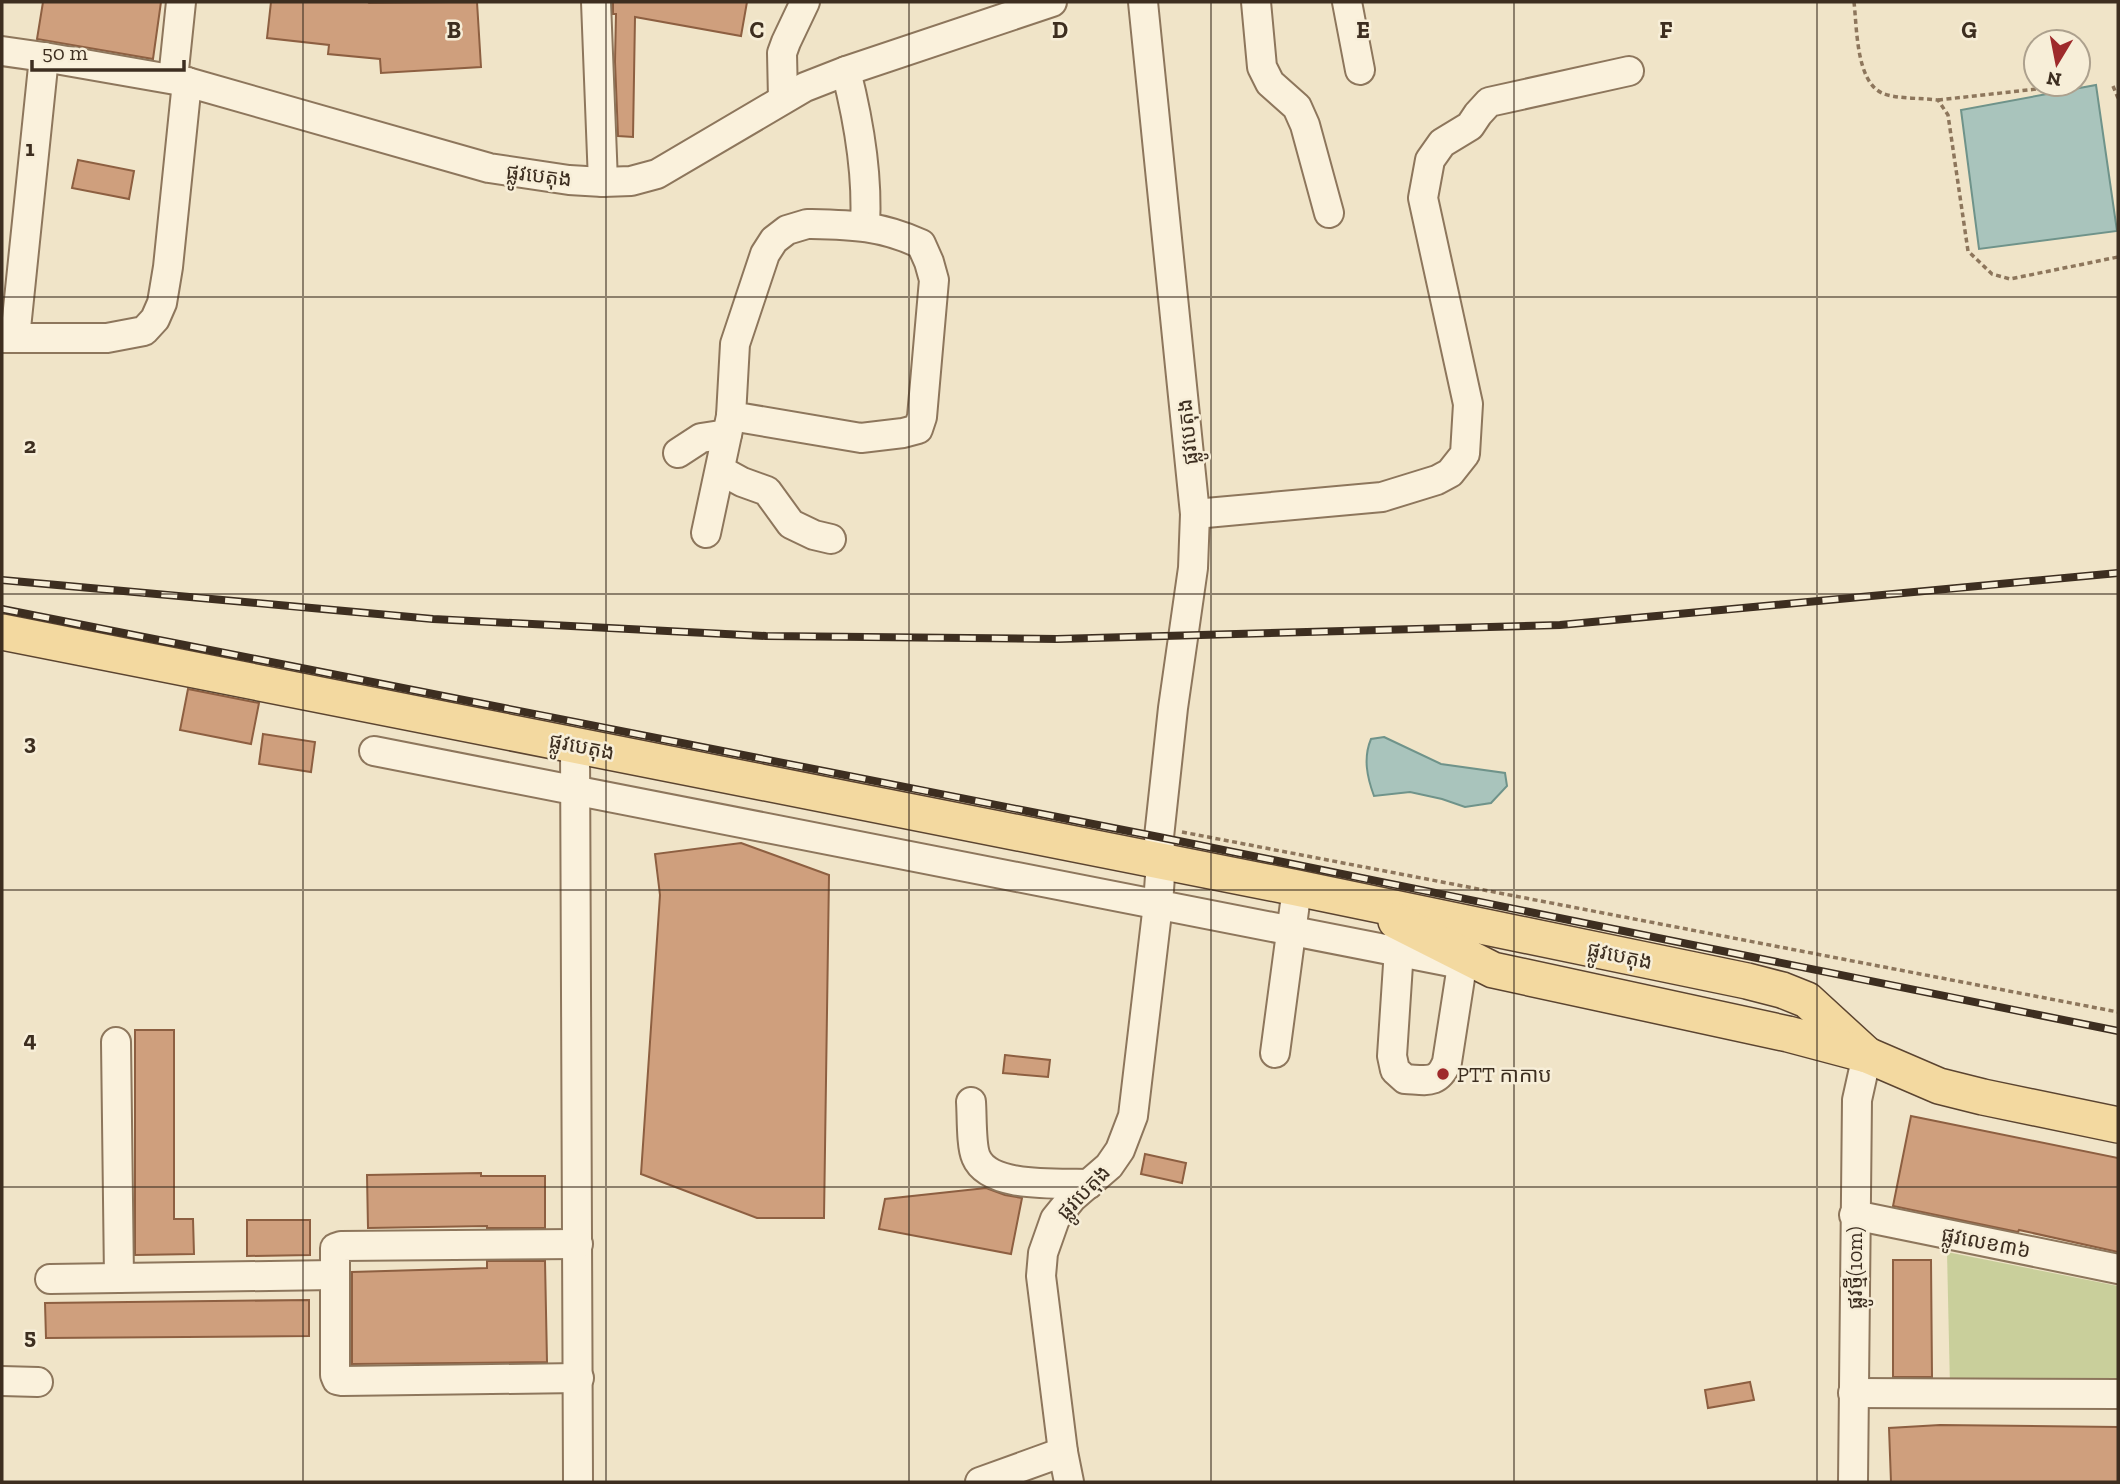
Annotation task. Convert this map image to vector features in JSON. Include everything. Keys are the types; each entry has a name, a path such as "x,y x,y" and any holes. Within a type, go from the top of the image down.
{"main road":[{"name":"ផ្លូវបេតុង","path":"2,632 575,745 1161,845 1297,888 1352,899 1401,929 1472,954 1867,1055 1939,1086 2118,1125"},
{"name":"ផ្លូវបេតុង","path":"1472,954 1782,990 1807,1000 1867,1055"}],"street":[{"path":"44,57 8,338 107,338 144,331 155,319 162,303 168,267 180,80 181,2"},
{"path":"596,2 603,182"},
{"path":"783,99 782,53 805,2"},
{"name":"ផ្លូវបេតុង","path":"2,51 180,80 489,168 569,180 631,181 657,174 805,87 1052,2"},
{"name":"ផ្លូវបេតុង","path":"1069,1482 1041,1276 1043,1253 1055,1219 1072,1198 1109,1166 1120,1150 1133,1116 1158,904 1173,708 1193,568 1195,514 1143,2"},
{"path":"1256,2 1262,67 1270,83 1297,107 1329,213"},
{"path":"1347,2 1360,70"},
{"path":"846,71 857,113 866,186 865,225"},
{"path":"1195,514 1382,497 1437,480 1450,473 1465,454 1468,404 1423,198 1430,160 1442,143 1470,126 1489,102 1629,71"},
{"path":"678,453 729,425 861,438 918,429 922,417 934,280 921,244 902,235 865,225 807,224 787,230 774,240 765,254 735,344 729,425 706,533"},
{"path":"720,470 767,491 791,524 814,535 831,539"},
{"path":"575,745 578,1482"},
{"path":"374,751 1292,930 1401,929 1392,1056 1395,1070 1405,1079 1432,1080 1443,1074 1472,954"},
{"path":"1275,1053 1297,888"},
{"path":"116,1042 119,1278"},
{"name":"ផ្លូវថ្មី(10m)","path":"1853,1482 1857,1100 1867,1055"},
{"path":"971,1102 975,1156 985,1170 1004,1179 1089,1184"},
{"name":"ផ្លូវលេខ៣៦","path":"1854,1215 2118,1269"},
{"path":"578,1244 335,1248 334,1375 337,1380 342,1381 579,1378"},
{"path":"50,1279 334,1275"},
{"path":"2,1381 38,1382"},
{"path":"1853,1393 2118,1394"},
{"path":"980,1482 1063,1452"}],"path":[{"path":"1854,2 1862,66 1871,86 1884,94 1938,100 2022,91"},
{"path":"2113,86 2118,98"},
{"path":"1938,100 1948,115 1968,251 1992,274 2010,279 2118,257"},
{"path":"1161,845 2118,1012"}],"green space":[{"path":"1947,1252 2118,1286 2118,1386 1950,1388"}],"water":[{"path":"2096,85 2117,231 1979,249 1961,110 2026,98 2092,98 2092,86"},
{"path":"1384,737 1441,764 1505,773 1507,786 1491,803 1465,807 1410,792 1374,796 1368,775 1367,753 1371,739"}],"building":[{"path":"43,2 161,2 153,59 37,39"},
{"path":"271,2 477,2 481,67 381,73 380,59 328,54 329,45 267,38"},
{"path":"613,2 747,2 741,36 635,17 633,137 618,136 616,14 613,14"},
{"path":"78,160 134,171 129,199 72,188"},
{"path":"188,689 259,703 251,744 180,730"},
{"path":"263,734 315,742 311,772 259,764"},
{"path":"741,843 829,875 824,1218 757,1218 641,1174 660,895 655,854"},
{"path":"135,1030 174,1030 174,1219 193,1219 194,1254 135,1255"},
{"path":"1005,1055 1050,1060 1048,1077 1003,1073"},
{"path":"1911,1116 2118,1158 2118,1252 1893,1206"},
{"path":"1145,1154 1186,1163 1182,1183 1141,1174"},
{"path":"481,1173 481,1176 545,1176 545,1228 368,1228 367,1175"},
{"path":"986,1188 1022,1198 1011,1254 879,1229 885,1199"},
{"path":"247,1220 310,1220 310,1255 247,1256"},
{"path":"1893,1260 1931,1260 1932,1377 1893,1377"},
{"path":"487,1261 545,1261 547,1362 352,1364 352,1272 487,1268"},
{"path":"309,1300 309,1336 46,1338 45,1303"},
{"path":"1750,1382 1754,1400 1708,1408 1705,1390"},
{"path":"1940,1425 2118,1427 2118,1482 1891,1482 1889,1428"}],"railway":[{"path":"2,580 433,619 766,636 1057,639 1560,625 2118,573"},
{"path":"2,609 1159,837 2118,1031"}],"place":[{"name":"PTT កាកាប","path":"1443,1074"}]}
